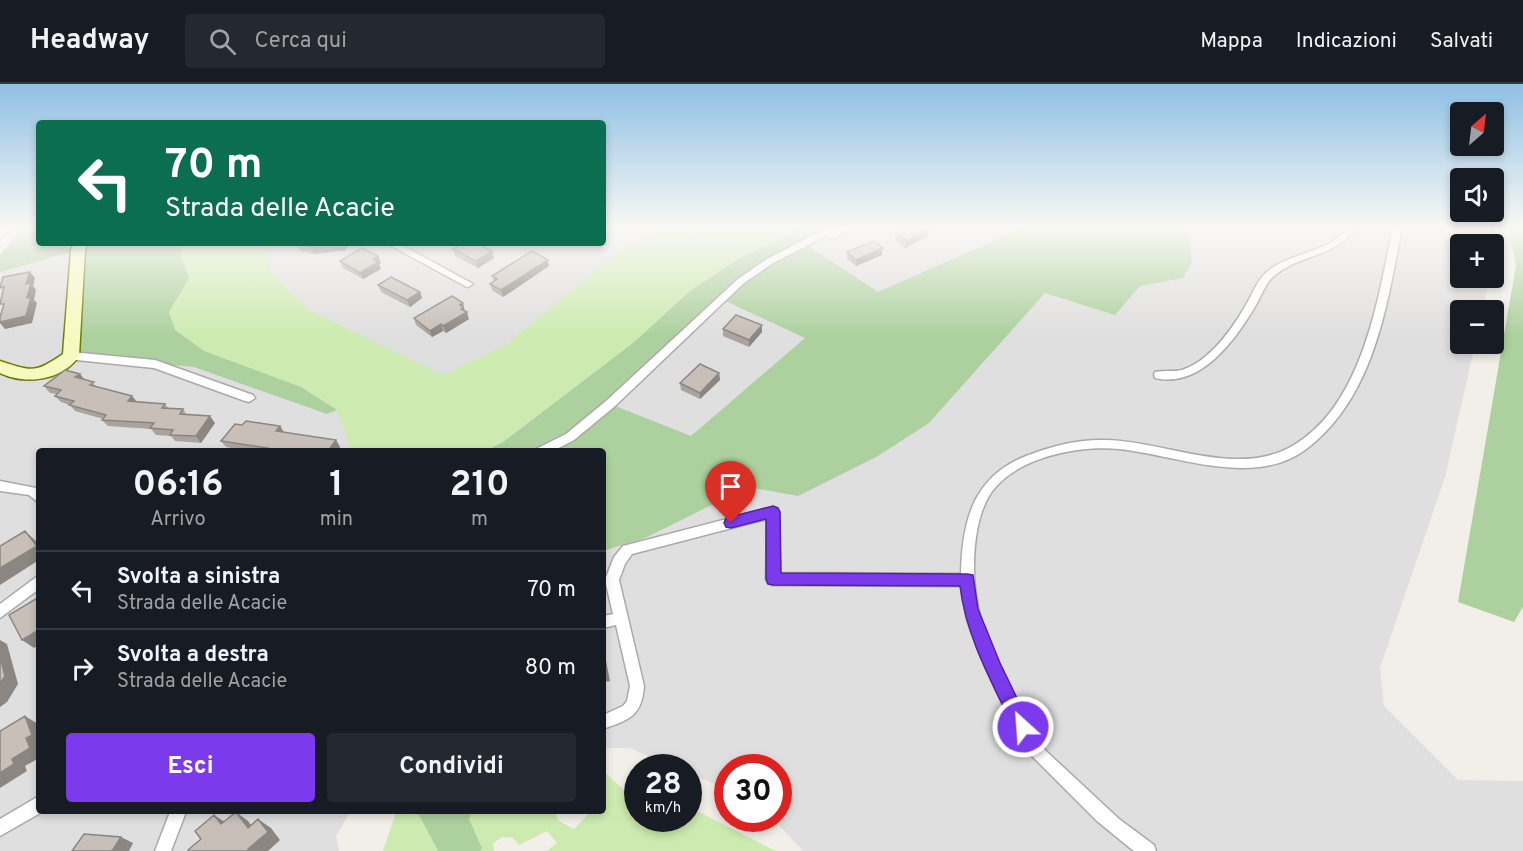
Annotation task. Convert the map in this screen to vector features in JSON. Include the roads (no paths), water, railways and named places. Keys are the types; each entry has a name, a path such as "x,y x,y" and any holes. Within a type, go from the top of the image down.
{"street":[{"path":"71,356 77,263"},
{"path":"428,263 468,284"},
{"path":"548,448 570,437 610,404 741,281 769,263"},
{"path":"610,404 635,391 747,285 780,263"},
{"path":"1159,375 1182,374 1204,362 1233,332 1254,303 1262,281 1276,270 1293,263"},
{"path":"1148,851 1119,832 1032,747 989,656 971,609 967,580 969,548 976,507 996,479 1032,457 1074,447 1118,444 1184,457 1244,463 1277,460 1300,448 1341,406 1366,355 1377,326 1390,263"},
{"path":"0,367 19,376 39,374 55,368 71,356 155,364 249,398"},
{"path":"0,486 32,491 36,495"},
{"path":"606,721 626,714 636,703 637,686 612,580 619,561 628,550 773,512 773,579 967,580"},
{"path":"0,612 36,583"},
{"path":"606,621 621,618"},
{"path":"0,828 36,806"},
{"path":"163,851 177,814"}]}
